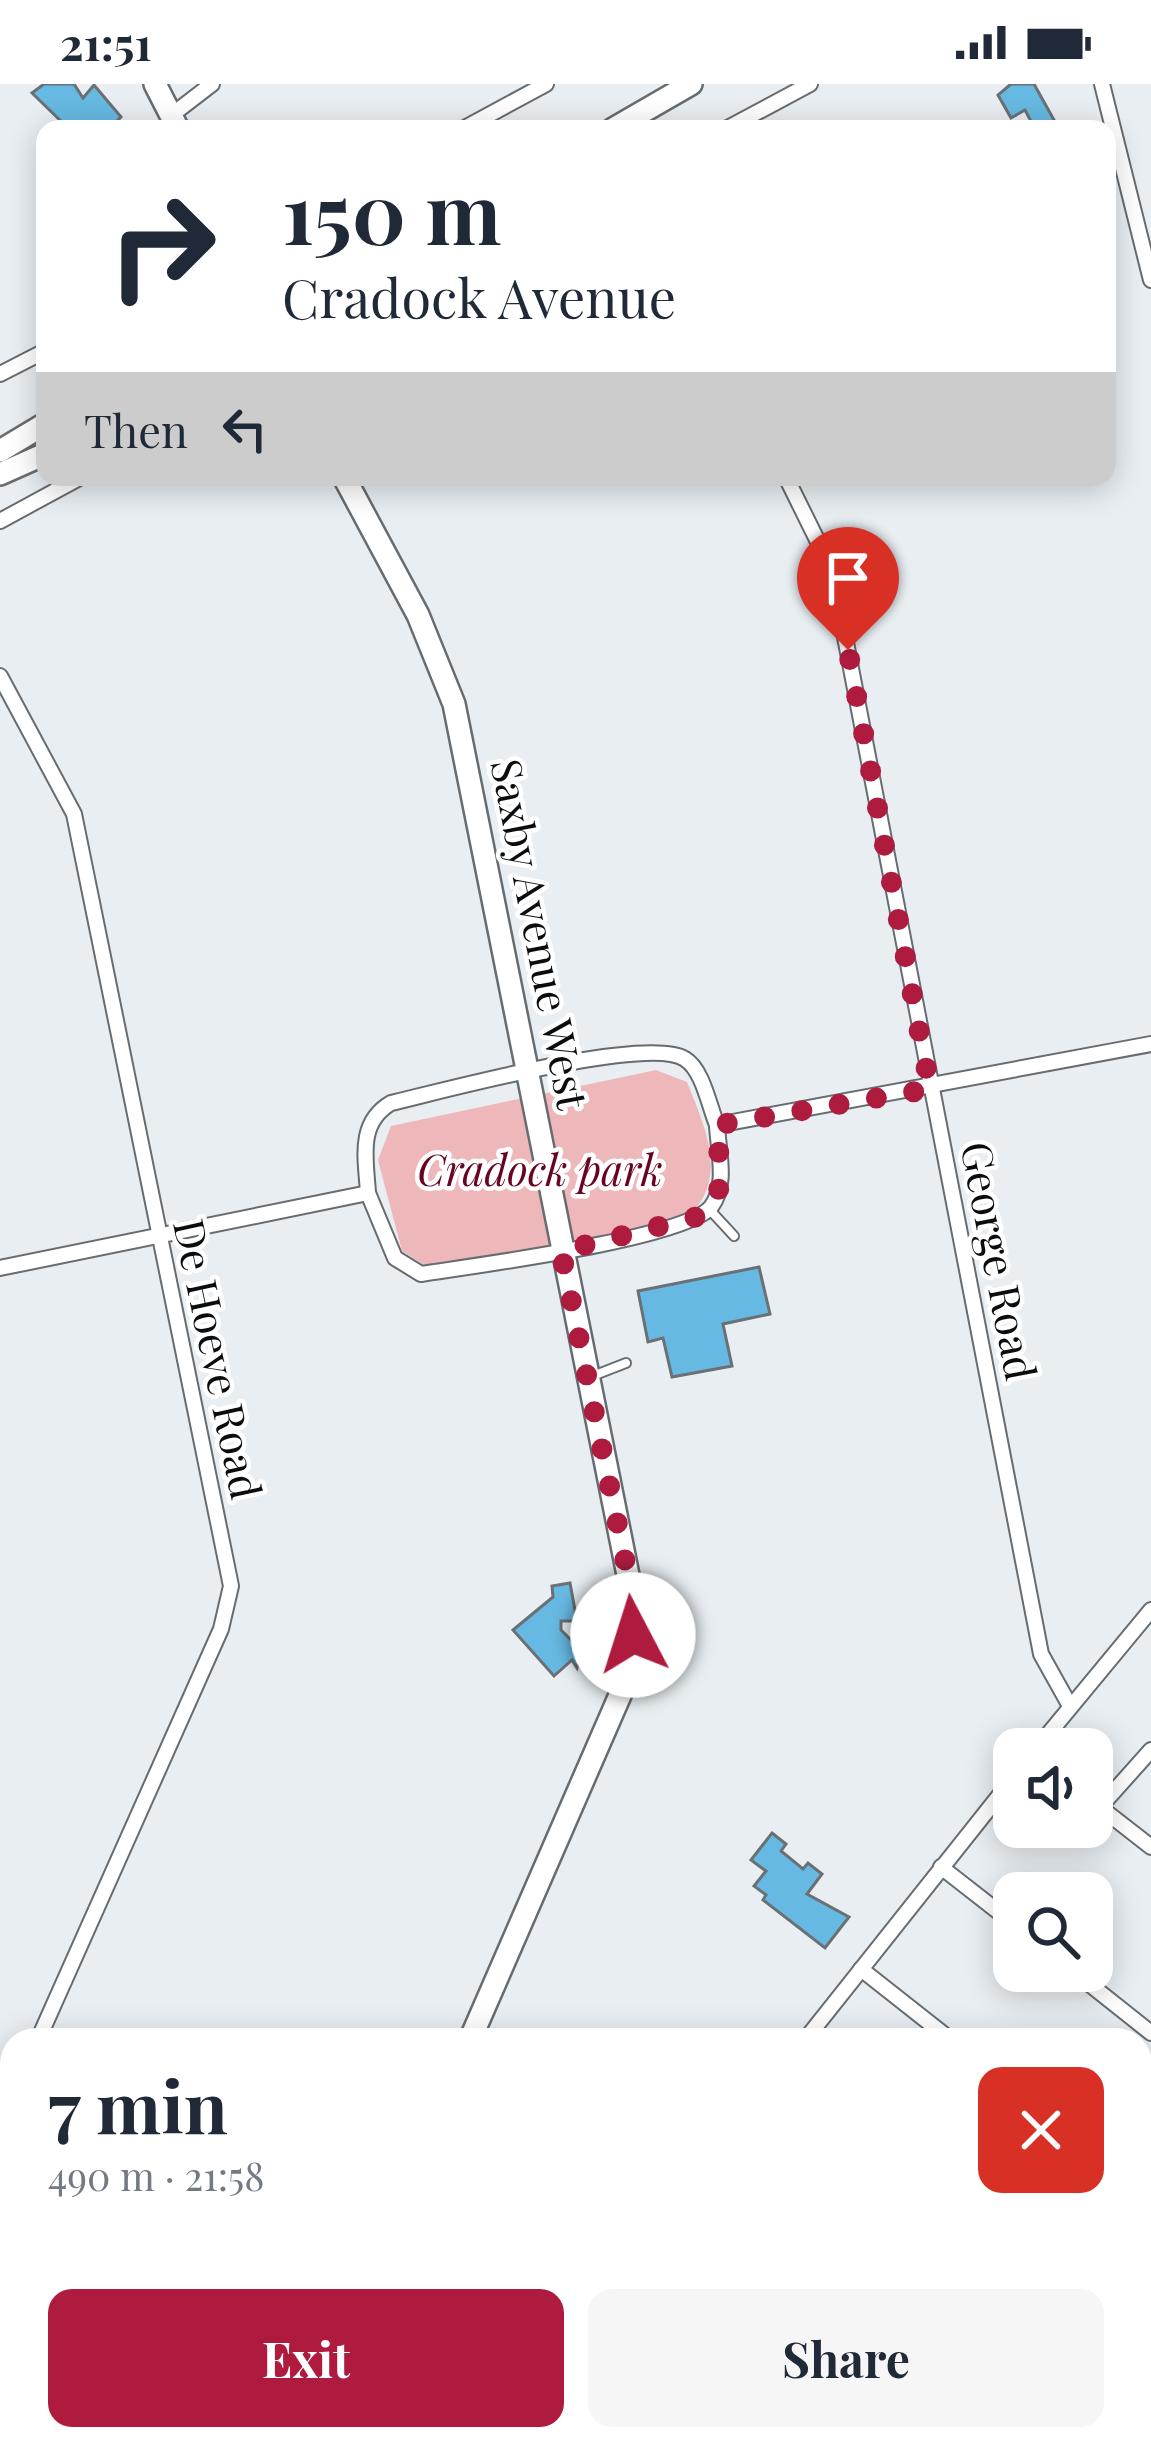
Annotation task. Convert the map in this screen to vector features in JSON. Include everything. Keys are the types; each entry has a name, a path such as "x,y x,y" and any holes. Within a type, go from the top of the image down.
{"street":[{"path":"155,84 174,120"},
{"path":"182,120 212,84"},
{"path":"480,120 546,84"},
{"path":"629,120 691,84"},
{"path":"744,120 810,84"},
{"path":"1102,84 1111,120"},
{"path":"1116,140 1151,280"},
{"path":"0,374 36,356"},
{"path":"0,451 36,429"},
{"path":"0,474 36,458"},
{"path":"0,521 64,486"},
{"name":"Saxby Avenue West","path":"349,486 447,682 628,1575 631,1659 621,1693 475,2028"},
{"name":"George Road","path":"790,486 826,558 839,606 1041,1654 1070,1706"},
{"name":"De Hoeve Road","path":"0,676 74,814 156,1236 227,1564 229,1605 43,2028"},
{"path":"717,1125 930,1089 1151,1044"},
{"path":"649,1051 672,1052 694,1066 717,1125 721,1186 710,1209 689,1222 561,1251 421,1274 395,1258 368,1193 364,1140 378,1110 391,1102 526,1072 649,1051"},
{"path":"0,1268 368,1193"},
{"path":"1053,1728 1151,1610"},
{"path":"1113,1787 1151,1750"},
{"path":"815,2028 993,1803"},
{"path":"1113,1817 1151,1847"},
{"path":"941,1867 993,1908"},
{"path":"861,1970 935,2028"},
{"path":"1100,1992 1146,2028"}],"lane":[{"path":"710,1209 734,1236"},
{"path":"589,1378 626,1364"}],"green space":[{"name":"Cradock park","path":"656,1070 687,1082 707,1137 707,1189 684,1221 431,1269 402,1251 378,1160 391,1126"}],"building":[{"path":"44,84 74,84 83,98 94,85 121,117 60,120 32,93"},
{"path":"1011,84 1034,84 1054,120 1030,120 1025,110 1011,118 998,95"},
{"path":"759,1267 770,1314 723,1324 732,1366 672,1377 663,1338 648,1342 638,1291"},
{"path":"570,1583 577,1621 561,1621 561,1630 582,1651 577,1668 572,1660 554,1676 513,1630 553,1597 552,1586"},
{"path":"772,1833 786,1844 781,1851 803,1869 808,1863 822,1874 807,1894 849,1917 825,1948 763,1900 766,1895 754,1886 766,1871 751,1860"}],"route":[{"path":"633,1635 628,1575 561,1251 689,1222 710,1209 721,1186 717,1125 930,1089 848,650"}]}
